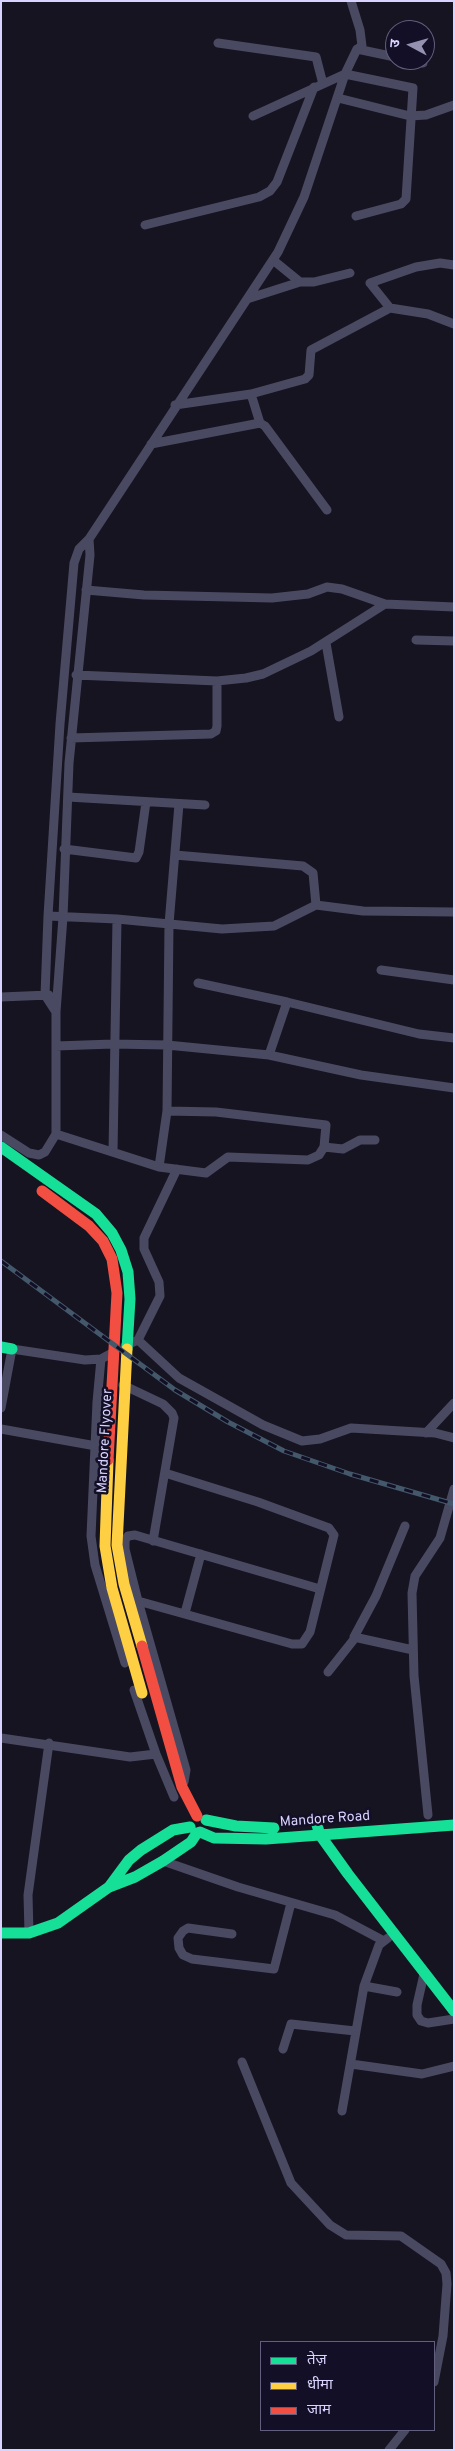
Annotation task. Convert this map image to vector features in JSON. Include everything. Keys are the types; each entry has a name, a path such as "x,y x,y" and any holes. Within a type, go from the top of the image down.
{"main road":[{"name":"Mandore Flyover","path":"1,1147 96,1214 112,1233 121,1250 128,1272 130,1298 118,1496 117,1545 124,1584 174,1797 197,1825"},
{"name":"Mandore Flyover","path":"1,1162 89,1226 103,1241 112,1260 118,1293 110,1402 105,1546 112,1588 164,1757 182,1787 197,1825"},
{"name":"Mandore Road","path":"332,1829 454,1813"},
{"name":"Mandore Road","path":"197,1825 319,1830 454,1825"},
{"path":"108,1887 129,1860 141,1850 172,1830 197,1825"},
{"path":"2,1934 30,1933 58,1923 108,1887 135,1877 163,1861 190,1842 197,1825"},
{"path":"332,1829 454,1995"},
{"path":"319,1830 454,2011"}],"street":[{"path":"56,1012 45,995 48,916 59,732 74,563 79,549 90,539 175,406 273,260 304,197 345,74 358,49 362,46 360,30 351,1"},
{"path":"145,225 258,197 270,191 277,182 318,86 316,57 218,43"},
{"path":"358,49 385,55"},
{"path":"253,116 345,74 413,88 406,199 402,204 356,216"},
{"path":"338,98 410,116 426,115 454,105"},
{"path":"273,260 300,282"},
{"path":"390,308 370,283 416,267 440,263 454,265"},
{"path":"247,299 300,282 314,282 350,273"},
{"path":"175,406 251,394 305,379 309,374 310,352 314,348 390,308 428,314 454,324"},
{"path":"251,394 260,423 265,426 327,510"},
{"path":"151,444 260,423"},
{"path":"1,1135 29,1153 39,1155 45,1152 56,1134 56,1012 63,917 64,849 76,675 90,539"},
{"path":"86,590 144,595 272,598 302,596 327,587 342,588 385,604 454,606"},
{"path":"76,675 216,681 263,674 326,643 385,604"},
{"path":"416,640 454,641"},
{"path":"326,643 339,717"},
{"path":"71,738 211,734 216,731 217,726 216,681"},
{"path":"68,797 205,805"},
{"path":"64,849 136,858 139,852 146,802"},
{"path":"159,1167 167,1111 169,924 179,804"},
{"path":"175,854 303,866 313,873 316,906"},
{"path":"48,916 117,919 222,929 274,926 316,906 363,911 454,912"},
{"path":"113,1152 113,1044 117,919"},
{"path":"381,970 454,980"},
{"path":"198,983 288,1002 419,1034 454,1038"},
{"path":"1,996 57,994"},
{"path":"270,1056 288,1002"},
{"path":"56,1046 167,1045 270,1056 361,1076 454,1088"},
{"path":"56,1134 159,1167 206,1173 228,1156 308,1160 320,1155 324,1147 326,1125 216,1112 167,1111"},
{"path":"324,1147 343,1148 360,1140 375,1140"},
{"path":"1,1408 7,1348 85,1360 102,1359 138,1340 160,1296 159,1282 144,1249 144,1238 177,1169"},
{"path":"138,1340 179,1378 263,1425 302,1442 320,1439 351,1428 431,1433 454,1438"},
{"path":"1,1738 49,1743 74,1749 130,1757 164,1757 112,1626 95,1565 91,1536 91,1507 96,1446 97,1402 102,1359"},
{"path":"100,1374 156,1400 172,1413 174,1425 153,1540"},
{"path":"431,1433 454,1403"},
{"path":"1,1429 96,1446"},
{"path":"138,1601 292,1644 302,1644 310,1632 334,1535 332,1530 258,1502 165,1473"},
{"path":"428,1815 413,1650 412,1593 415,1576 440,1538 454,1489"},
{"path":"328,1672 357,1639 405,1526"},
{"path":"182,1787 186,1770 138,1601 125,1549 125,1540 128,1536 135,1535 320,1589"},
{"path":"185,1613 200,1554"},
{"path":"357,1639 413,1650"},
{"path":"30,1933 28,1895 49,1743"},
{"path":"163,1861 291,1903 335,1915 384,1941"},
{"path":"232,1934 188,1928 182,1931 178,1938 179,1948 182,1955 192,1959 274,1969 291,1903"},
{"path":"342,2111 364,1986 379,1944 394,1933"},
{"path":"425,1973 417,2005 421,2021 454,2019"},
{"path":"364,1986 397,1992"},
{"path":"283,2049 290,2024 355,2031"},
{"path":"242,2062 291,2183 330,2225 346,2234 401,2236 441,2264 446,2273 447,2284 443,2336 435,2377"},
{"path":"351,2064 422,2074 454,2066"},
{"path":"390,2450 404,2431"}],"railway":[{"path":"1,1261 175,1390 228,1422 284,1451 350,1474 454,1504"}],"traffic: fast":[{"path":"1,1147 96,1214 112,1233 121,1250 128,1272 130,1299 127,1349"},
{"path":"1,1347 12,1349"},
{"path":"206,1820 236,1826 274,1828"},
{"path":"317,1825 320,1835 348,1874 454,2011"},
{"path":"200,1832 214,1838 266,1839 454,1825"},
{"path":"109,1887 129,1860 141,1850 173,1830 190,1827"},
{"path":"1,1933 29,1933 58,1923 109,1887 135,1877 163,1861 191,1842 197,1833"}],"traffic: slow":[{"path":"127,1349 117,1545 124,1584 142,1646"},
{"path":"108,1460 105,1546 112,1588 142,1693"}],"traffic: jam":[{"path":"42,1191 89,1226 103,1241 112,1259 117,1293 108,1460"},
{"path":"142,1646 182,1787 197,1816"}]}
